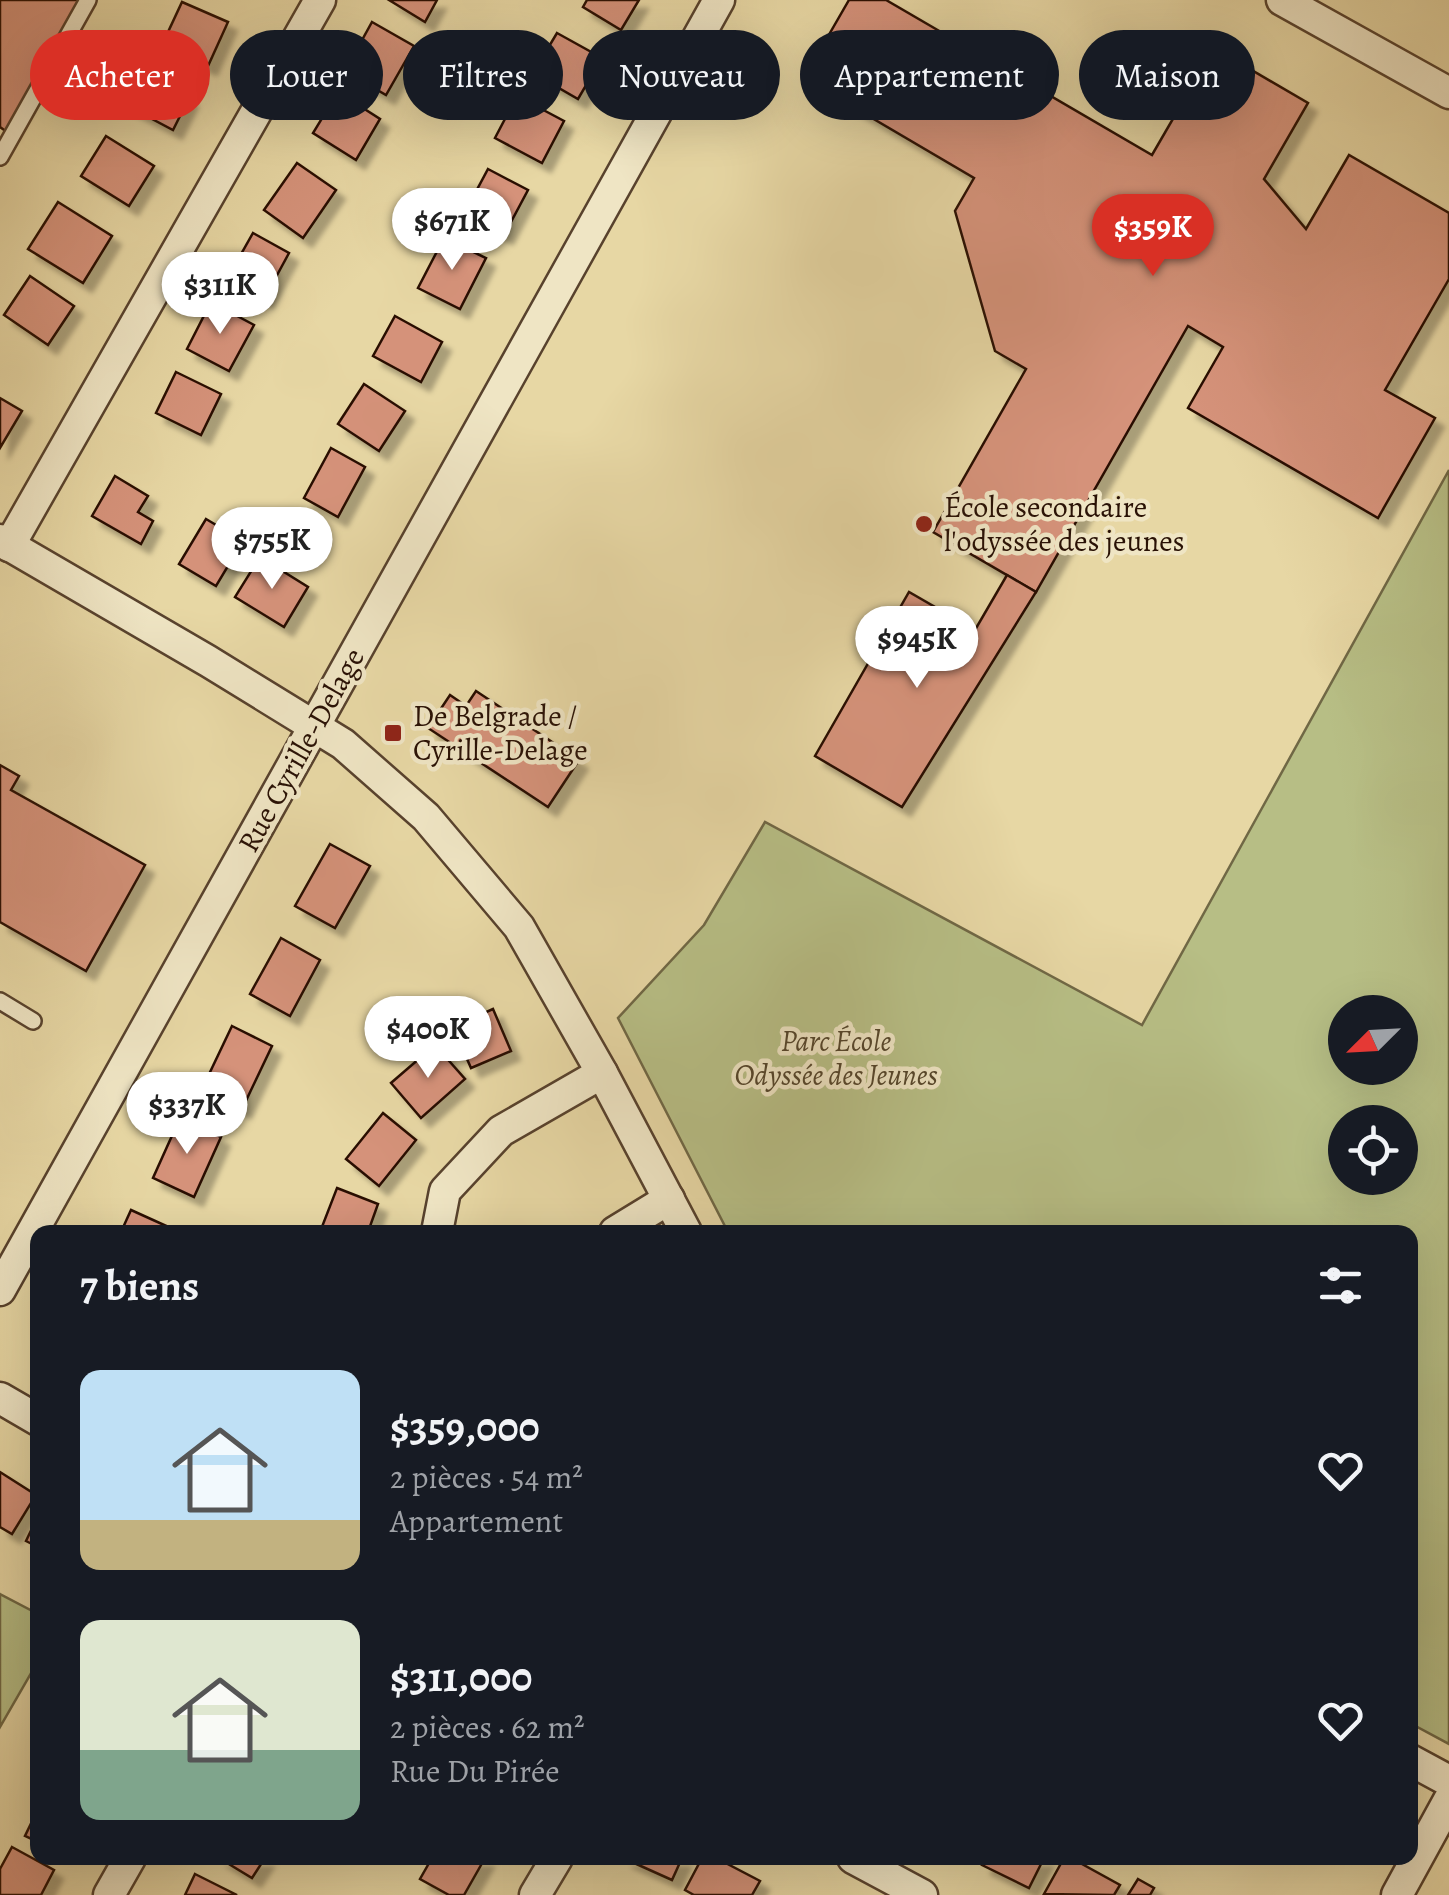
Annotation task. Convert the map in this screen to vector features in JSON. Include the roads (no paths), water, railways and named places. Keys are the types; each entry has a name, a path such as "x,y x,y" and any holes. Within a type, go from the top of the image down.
{"street":[{"path":"320,0 3,548 356,752 426,817 519,927 602,1072 682,1225"},
{"name":"Rue Cyrille-Delage","path":"36,1225 719,0"},
{"path":"1282,0 1449,93"},
{"path":"438,1225 445,1191 500,1132 602,1072"},
{"path":"625,1225 669,1198"},
{"name":"Rue Cyrille-Delage","path":"0,1290 30,1236"},
{"path":"0,1398 30,1415"},
{"path":"1418,1764 1449,1781"},
{"path":"1418,1857 1449,1800"},
{"path":"108,1895 126,1865"},
{"path":"535,1895 552,1865"},
{"path":"866,1865 922,1895"},
{"path":"1397,1895 1413,1865"}],"lane":[{"path":"0,157 88,0"},
{"path":"0,1001 34,1022"}],"place":[{"name":"École secondaire l'odyssée des jeunes","path":"924,524"},
{"name":"De Belgrade / Cyrille-Delage","path":"393,733"}],"park label":[{"name":"Parc École Odyssée des Jeunes","path":"836,1058"}]}
